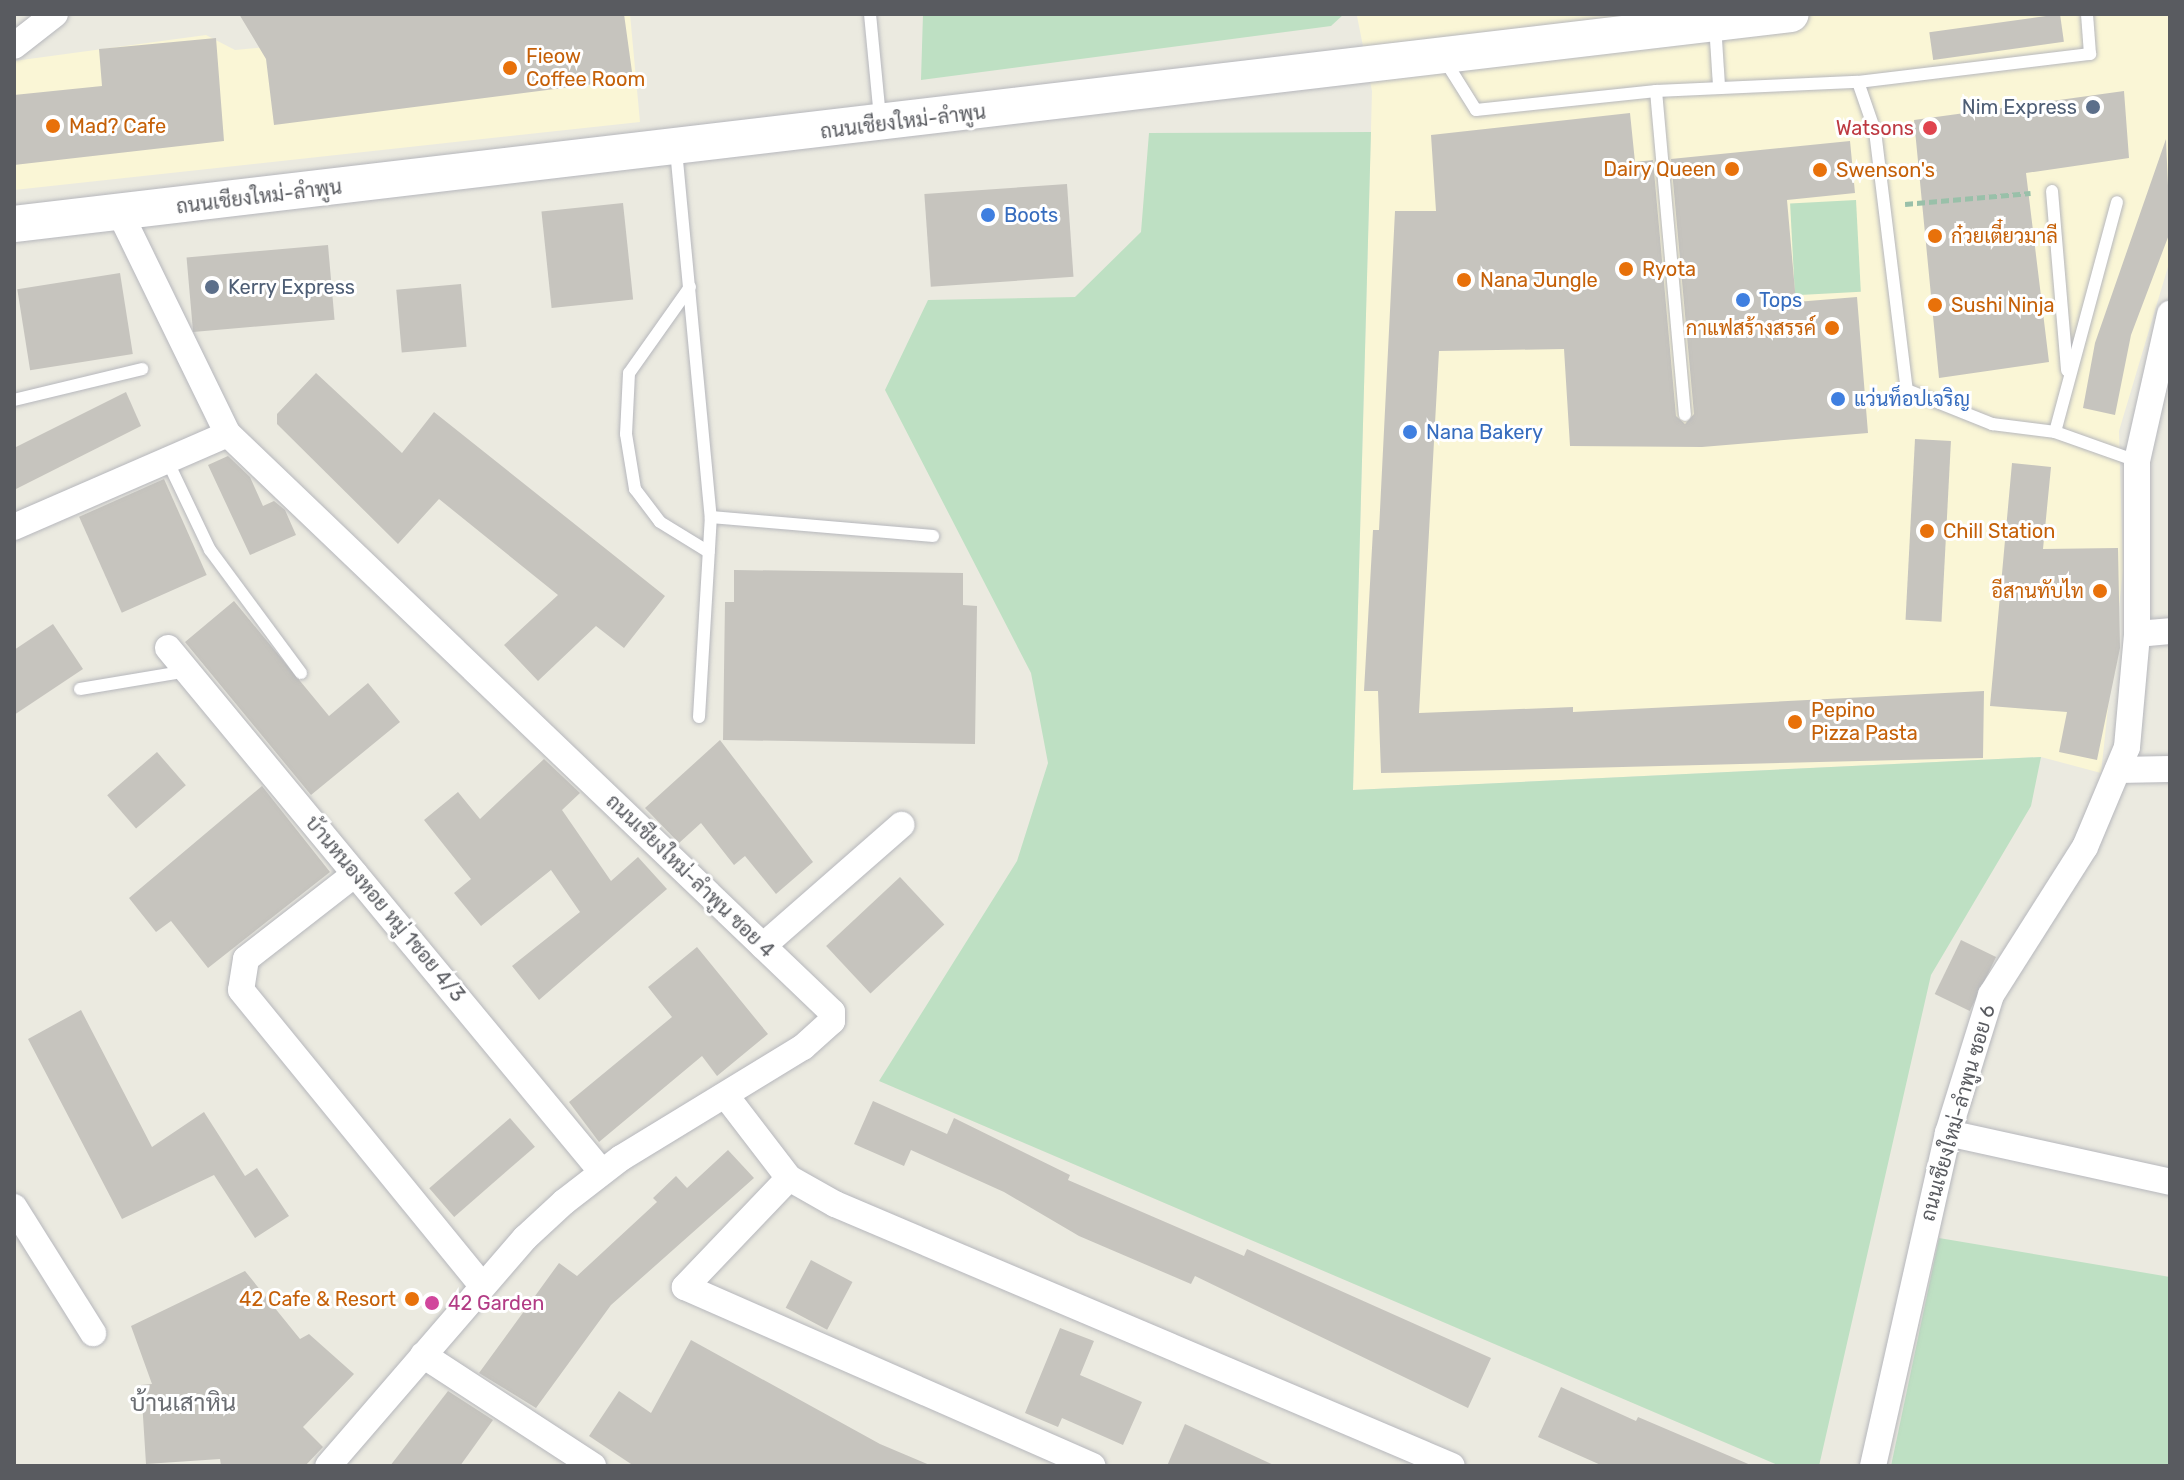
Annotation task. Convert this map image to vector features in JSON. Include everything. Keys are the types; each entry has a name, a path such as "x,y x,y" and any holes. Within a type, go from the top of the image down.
{"main road":[{"name":"ถนนเชียงใหม่-ลำพูน","path":"14,224 676,150 1443,57 1588,31 1791,14"}],"street":[{"path":"14,46 55,14"},
{"name":"ถนนเชียงใหม่-ลำพูน ซอย 4","path":"120,213 228,434 826,1003 832,1021 726,1096 601,1171 525,1238 328,1466"},
{"name":"ถนนเชียงใหม่-ลำพูน ซอย 6","path":"1873,1466 1948,1133 1991,995 2085,847 2127,747 2137,634 2137,461 2170,314"},
{"path":"14,527 228,434"},
{"path":"2137,634 2170,631"},
{"name":"บ้านหนองหอย หมู่ 1ซอย 4/3","path":"168,648 601,1171"},
{"path":"2118,770 2170,769"},
{"path":"763,946 901,825"},
{"path":"355,874 246,959 241,990 482,1286"},
{"path":"726,1096 789,1178 835,1204 1452,1466"},
{"path":"1948,1133 2170,1182"},
{"path":"789,1178 685,1287 1092,1466"},
{"path":"14,1207 93,1333"},
{"path":"423,1355 593,1466"}],"lane":[{"path":"870,14 881,125"},
{"path":"1443,57 1476,110 1719,86 1858,82 2090,54 2087,14"},
{"path":"1714,21 1719,86"},
{"path":"1858,82 1875,131 1907,390 1992,424 2055,432 2137,461"},
{"path":"1656,91 1685,415"},
{"path":"676,150 711,517 699,717"},
{"path":"2052,191 2068,381"},
{"path":"2055,432 2117,202"},
{"path":"690,287 629,373 626,434 635,489 660,522 709,552"},
{"path":"14,400 142,369"},
{"path":"167,460 210,550 301,673"},
{"path":"711,517 933,536"},
{"path":"80,689 188,671"}],"path":[{"path":"1883,206 2052,191"}],"shaded area":[{"path":"450,14 630,14 640,122 14,190 14,61 206,35 235,50 451,30"},
{"path":"2170,14 2170,260 2119,431 2123,570 2101,773 2041,757 1353,790 1372,91 1357,16"}],"green space":[{"path":"923,14 1344,14 1331,26 921,80"},
{"path":"1371,132 1353,790 2041,757 2031,806 1931,975 1819,1466 1780,1466 879,1081 1017,861 1048,763 1031,673 885,390 928,300 1075,297 1141,232 1149,133"},
{"path":"1856,200 1861,292 1795,295 1790,203"},
{"path":"1939,1238 2170,1277 2170,1466 1891,1466"}],"building":[{"path":"239,14 624,14 633,79 274,125 266,59"},
{"path":"2060,14 2064,42 1933,60 1929,32"},
{"path":"216,38 224,141 14,165 14,95 102,86 99,49"},
{"path":"2124,91 2129,158 2026,173 2049,362 1939,378 1914,120"},
{"path":"1630,113 1635,162 1653,160 1676,416 1685,424 1694,414 1671,159 1850,141 1855,193 1787,200 1796,302 1857,297 1868,433 1702,447 1570,446 1564,349 1439,351 1419,713 1573,707 1573,712 1984,691 1983,758 1381,773 1378,691 1364,691 1373,530 1379,530 1395,211 1436,211 1431,135"},
{"path":"2166,139 2170,232 2131,335 2115,415 2083,408 2095,343"},
{"path":"1067,184 1073,277 931,287 924,194"},
{"path":"623,203 633,299 552,308 541,212"},
{"path":"328,245 335,320 193,332 187,257"},
{"path":"120,273 133,354 30,370 17,289"},
{"path":"461,284 466,347 402,352 396,290"},
{"path":"316,373 402,453 434,412 665,596 624,648 596,626 538,681 504,645 558,595 439,499 398,544 277,424 277,414"},
{"path":"126,392 141,426 14,490 14,448"},
{"name":"Chill Station","path":"1915,439 1951,441 1941,622 1906,620"},
{"path":"228,456 250,477 263,506 274,501 285,510 296,535 250,555 208,465"},
{"path":"2012,463 2051,467 2043,549 2118,548 2120,648 2097,760 2059,752 2067,712 1990,706"},
{"path":"164,479 207,575 122,613 79,517"},
{"path":"734,570 963,573 963,605 977,606 975,744 723,740 725,602 734,602"},
{"path":"234,601 329,716 368,683 400,722 311,795 185,642"},
{"path":"53,624 83,669 14,715 14,650"},
{"path":"720,740 813,862 776,894 745,856 734,865 701,823 679,843 645,808"},
{"path":"157,752 186,785 136,829 107,795"},
{"path":"544,759 580,793 562,810 611,881 638,857 667,889 539,1000 512,966 580,912 551,870 481,926 454,893 471,879 424,820 458,792 480,819"},
{"path":"262,786 330,872 208,968 171,921 156,932 129,898"},
{"path":"900,877 944,925 870,993 826,946"},
{"path":"1961,940 1996,957 1970,1011 1935,994"},
{"path":"697,947 768,1034 717,1076 702,1056 599,1142 569,1102 672,1017 648,987"},
{"path":"81,1010 152,1147 204,1112 245,1176 257,1168 289,1216 255,1238 214,1175 122,1219 28,1039"},
{"path":"873,1101 947,1134 954,1118 1070,1175 1068,1180 1244,1256 1247,1249 1491,1358 1468,1408 1195,1276 1191,1284 1079,1236 1004,1192 911,1150 904,1166 854,1144"},
{"path":"510,1118 535,1147 454,1217 429,1188"},
{"path":"728,1150 754,1178 611,1305 536,1408 479,1373 559,1263 577,1276 657,1202 653,1198 676,1176 687,1188"},
{"path":"811,1260 852,1282 827,1330 786,1308"},
{"path":"245,1271 300,1339 309,1334 354,1374 303,1427 323,1447 305,1466 221,1466 220,1459 146,1464 141,1385 152,1384 131,1326"},
{"path":"1060,1328 1094,1341 1080,1375 1142,1402 1123,1445 1062,1418 1058,1427 1025,1413"},
{"path":"691,1340 880,1444 932,1466 634,1466 589,1436 619,1391 651,1413"},
{"path":"1561,1387 1636,1421 1638,1417 1753,1466 1603,1466 1538,1437"},
{"path":"448,1391 493,1420 460,1466 390,1466"},
{"path":"1185,1424 1276,1466 1167,1466"}],"place":[{"name":"Fieow Coffee Room","path":"510,68"},
{"name":"Nim Express","path":"2093,107"},
{"name":"Mad? Cafe","path":"53,126"},
{"name":"Watsons","path":"1930,128"},
{"name":"Dairy Queen","path":"1732,169"},
{"name":"Swenson's","path":"1820,170"},
{"name":"Boots","path":"988,215"},
{"name":"ก๋วยเตี๋ยวมาลี","path":"1935,236"},
{"name":"Ryota","path":"1626,269"},
{"name":"Nana Jungle","path":"1464,280"},
{"name":"Kerry Express","path":"212,287"},
{"name":"Tops","path":"1743,300"},
{"name":"Sushi Ninja","path":"1935,305"},
{"name":"กาแฟสร้างสรรค์","path":"1832,328"},
{"name":"แว่นท็อปเจริญ","path":"1838,399"},
{"name":"Nana Bakery","path":"1410,432"},
{"name":"Chill Station","path":"1927,531"},
{"name":"อีสานทับไท","path":"2100,591"},
{"name":"Pepino Pizza Pasta","path":"1795,722"},
{"name":"42 Cafe & Resort","path":"412,1299"},
{"name":"42 Garden","path":"432,1303"}],"district":[{"name":"บ้านเสาหิน","path":"183,1404"}]}
